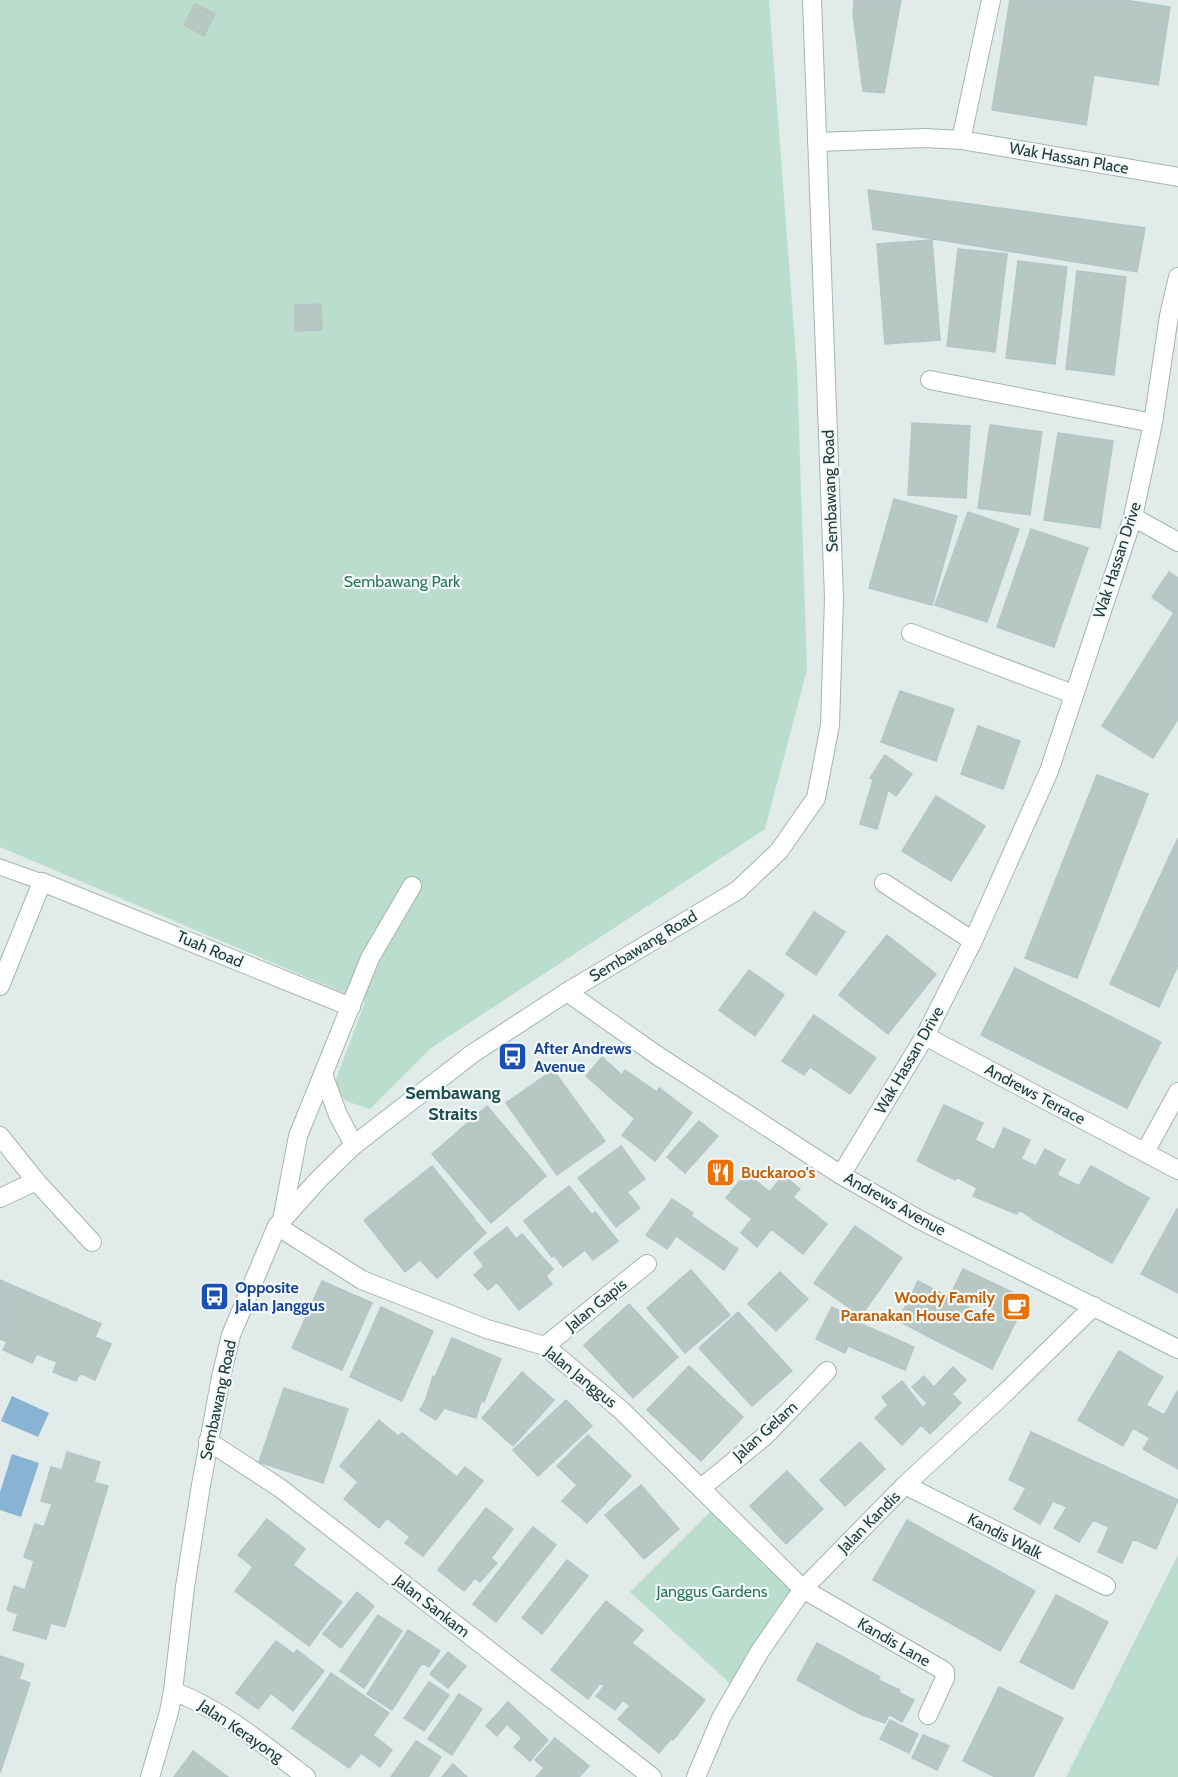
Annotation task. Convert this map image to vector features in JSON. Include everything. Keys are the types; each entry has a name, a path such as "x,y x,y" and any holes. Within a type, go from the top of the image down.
{"street":[{"name":"Sembawang Road","path":"150,1777 173,1690 185,1587 220,1377 231,1335 279,1223 354,1145 472,1054 567,992 738,890 779,851 816,798 830,725 834,598 812,0"},
{"path":"961,140 991,0"},
{"name":"Wak Hassan Place","path":"817,142 925,138 961,140 1178,177"},
{"name":"Wak Hassan Drive","path":"841,1175 926,1036 973,942 1049,771 1072,694 1132,518 1153,423 1169,316 1178,277"},
{"path":"930,380 1153,423"},
{"path":"1132,518 1178,542"},
{"path":"911,633 1072,694"},
{"path":"0,986 42,882"},
{"name":"Tuah Road","path":"42,882 351,1007"},
{"path":"884,883 973,942"},
{"path":"279,1223 298,1136 370,958 412,886"},
{"name":"Andrews Avenue","path":"567,992 658,1056 841,1175 921,1220 1178,1349"},
{"name":"Andrews Terrace","path":"926,1036 1178,1170"},
{"path":"323,1074 338,1115 354,1145"},
{"path":"1146,1152 1178,1092"},
{"path":"0,1136 36,1181 92,1242"},
{"path":"0,1198 36,1181"},
{"name":"Jalan Janggus","path":"279,1223 362,1280 487,1329 545,1346 621,1410 803,1589"},
{"name":"Jalan Gapis","path":"545,1346 647,1264"},
{"name":"Jalan Kandis","path":"696,1777 721,1718 760,1652 803,1589 905,1485 1004,1394 1094,1306"},
{"name":"Jalan Gelam","path":"701,1488 765,1436 827,1371"},
{"name":"Jalan Sankam","path":"208,1441 280,1488 652,1777"},
{"name":"Kandis Walk","path":"905,1485 1106,1586"},
{"name":"Kandis Lane","path":"803,1589 945,1672 945,1678 928,1714"},
{"name":"Jalan Kerayong","path":"173,1690 193,1698 246,1731 306,1777"}],"lane":[{"name":"Tuah Road","path":"0,867 42,882"}],"green space":[{"name":"Sembawang Park","path":"0,0 769,0 797,369 807,670 765,829 431,1048 370,1109 346,1101 333,1087 365,1002 0,847"},
{"name":"Janggus Gardens","path":"715,1507 735,1527 763,1565 799,1589 746,1654 735,1688 630,1592"},
{"path":"1178,1555 1178,1777 1066,1777"}],"water":[{"path":"12,1396 49,1413 38,1437 1,1421"},
{"path":"12,1454 39,1463 21,1517 0,1510 0,1492"}],"building":[{"path":"854,0 901,0 884,93 863,91 853,14"},
{"path":"1010,0 1124,0 1170,7 1158,85 1094,75 1086,125 992,110"},
{"path":"195,4 215,14 204,36 184,25"},
{"path":"868,190 1145,228 1137,272 873,229"},
{"path":"932,240 940,340 885,344 877,244"},
{"path":"958,249 1007,254 995,352 947,346"},
{"path":"1018,261 1067,267 1055,364 1006,358"},
{"path":"1077,271 1126,277 1114,375 1066,369"},
{"path":"321,304 322,330 295,331 295,305"},
{"path":"912,423 970,426 966,498 908,495"},
{"path":"990,425 1042,432 1030,515 978,508"},
{"path":"1058,433 1113,441 1100,528 1044,520"},
{"path":"894,499 957,516 932,605 869,588"},
{"path":"968,512 1019,529 987,622 935,605"},
{"path":"1031,529 1088,548 1054,647 997,627"},
{"path":"1169,572 1178,578 1178,719 1153,758 1102,726 1174,613 1152,597"},
{"path":"900,691 954,709 936,761 881,742"},
{"path":"978,726 1020,741 1003,789 961,774"},
{"path":"885,755 912,774 896,796 888,790 877,829 860,824 873,780 870,778"},
{"path":"1097,775 1148,794 1077,978 1025,958"},
{"path":"936,796 985,826 951,881 902,851"},
{"path":"1178,838 1178,965 1159,1007 1110,984"},
{"path":"814,912 845,932 816,975 786,954"},
{"path":"887,935 936,974 888,1034 839,995"},
{"path":"1015,968 1161,1042 1127,1108 981,1035"},
{"path":"749,970 784,995 755,1036 719,1010"},
{"path":"814,1015 876,1058 850,1094 810,1067 804,1075 782,1061"},
{"path":"602,1057 622,1075 625,1070 657,1092 659,1088 692,1113 655,1161 622,1135 635,1119 586,1076"},
{"path":"553,1070 605,1141 557,1175 506,1103"},
{"path":"944,1105 983,1123 975,1140 994,1150 1004,1128 1030,1140 1021,1159 1036,1166 1045,1149 1065,1160 1057,1175 1079,1186 1091,1166 1149,1198 1112,1263 1019,1210 1017,1214 973,1196 977,1188 957,1177 955,1180 917,1161"},
{"path":"487,1106 546,1176 491,1223 432,1154"},
{"path":"699,1121 718,1136 685,1173 667,1157"},
{"path":"621,1146 645,1179 627,1192 640,1208 616,1227 578,1178"},
{"path":"432,1166 486,1233 437,1278 420,1260 405,1272 364,1220"},
{"path":"746,1173 770,1192 783,1175 800,1189 793,1197 827,1224 803,1254 771,1229 757,1247 741,1233 752,1219 726,1198"},
{"path":"569,1186 592,1215 595,1212 618,1241 593,1260 585,1250 563,1267 554,1255 552,1257 524,1221"},
{"path":"672,1199 693,1213 691,1216 738,1249 724,1270 676,1236 667,1249 646,1235"},
{"path":"1178,1209 1178,1293 1141,1274"},
{"path":"855,1226 902,1258 861,1316 814,1283"},
{"path":"507,1227 516,1239 522,1234 553,1269 546,1276 552,1284 519,1310 497,1282 488,1290 474,1275 484,1266 474,1253"},
{"path":"963,1269 1027,1299 992,1369 898,1321 918,1281 992,1319 997,1311 953,1290"},
{"path":"691,1270 730,1315 685,1353 647,1308"},
{"path":"780,1272 808,1299 776,1331 748,1304"},
{"path":"0,1280 101,1324 95,1337 111,1344 95,1380 80,1373 76,1381 53,1372 57,1362 37,1354 32,1363 3,1350 7,1342 0,1339"},
{"path":"322,1281 372,1303 342,1370 292,1348"},
{"path":"629,1304 678,1357 633,1398 584,1345"},
{"path":"381,1307 433,1331 402,1401 350,1377"},
{"path":"832,1307 860,1321 859,1323 914,1347 905,1370 848,1346 845,1353 816,1339"},
{"path":"738,1312 792,1371 752,1406 699,1348"},
{"path":"452,1338 501,1359 484,1402 481,1401 476,1418 444,1408 436,1420 420,1410 425,1402 433,1376 435,1377"},
{"path":"1119,1351 1163,1377 1146,1405 1164,1415 1178,1390 1178,1469 1143,1449 1150,1438 1133,1428 1123,1446 1078,1420"},
{"path":"689,1366 743,1417 701,1461 647,1410"},
{"path":"953,1367 966,1380 952,1394 961,1403 930,1434 921,1425 902,1445 875,1418 888,1405 882,1397 902,1381 923,1408 927,1403 912,1387 924,1376 938,1392 940,1391 935,1386"},
{"path":"522,1372 554,1400 513,1446 482,1418"},
{"path":"284,1388 348,1409 323,1483 259,1462"},
{"path":"566,1400 592,1426 538,1476 513,1450"},
{"path":"379,1420 398,1436 402,1433 457,1477 465,1467 483,1481 423,1556 405,1543 410,1537 387,1518 379,1528 344,1499 358,1482 340,1466"},
{"path":"1031,1432 1178,1500 1156,1549 1133,1539 1122,1563 1098,1552 1109,1527 1093,1520 1079,1542 1054,1528 1067,1507 1053,1501 1040,1524 1014,1509 1026,1488 1009,1480"},
{"path":"588,1435 631,1476 587,1523 562,1501 577,1485 557,1466"},
{"path":"860,1442 885,1469 845,1506 820,1480"},
{"path":"67,1452 100,1462 94,1482 108,1486 65,1627 51,1623 46,1639 13,1630 18,1614 7,1610 14,1586 25,1590 34,1561 24,1557 35,1524 44,1527 52,1504 41,1501 51,1467 62,1470"},
{"path":"787,1471 823,1509 786,1544 750,1506"},
{"path":"641,1485 679,1529 644,1559 605,1515"},
{"path":"486,1508 513,1529 491,1558 497,1563 480,1582 475,1578 464,1591 438,1570"},
{"path":"267,1519 305,1549 293,1565 342,1602 309,1646 235,1591 253,1567 238,1555"},
{"path":"907,1520 1035,1591 1000,1651 873,1580"},
{"path":"533,1527 556,1545 496,1622 473,1604"},
{"path":"567,1560 588,1576 542,1634 522,1618"},
{"path":"357,1592 374,1606 341,1648 323,1634"},
{"path":"1056,1595 1108,1622 1073,1689 1020,1662"},
{"path":"606,1601 643,1630 632,1643 705,1700 673,1740 671,1739 659,1753 618,1719 630,1706 623,1700 615,1710 596,1696 604,1686 600,1683 588,1699 551,1670"},
{"path":"378,1615 402,1631 364,1688 340,1671"},
{"path":"408,1630 440,1651 429,1667 422,1663 392,1710 367,1694"},
{"path":"276,1641 294,1654 297,1650 324,1671 293,1711 271,1693 258,1709 236,1693"},
{"path":"817,1643 880,1677 878,1680 900,1690 898,1692 914,1700 902,1722 889,1714 885,1723 860,1714 797,1680"},
{"path":"448,1652 466,1666 448,1688 430,1674"},
{"path":"0,1656 24,1664 19,1679 30,1683 0,1773"},
{"path":"331,1673 389,1713 373,1735 392,1750 380,1767 361,1753 349,1768 292,1728"},
{"path":"429,1682 449,1695 424,1731 404,1718"},
{"path":"999,1687 1063,1718 1033,1777 995,1777 963,1761"},
{"path":"459,1694 482,1709 452,1755 428,1739"},
{"path":"508,1702 548,1740 530,1761 514,1747 522,1738 507,1724 497,1736 486,1726"},
{"path":"890,1720 918,1734 909,1753 880,1739"},
{"path":"923,1735 949,1746 937,1770 912,1758"},
{"path":"555,1738 589,1766 579,1777 536,1777 544,1768 535,1760"},
{"path":"416,1741 441,1757 428,1777 391,1777"},
{"path":"193,1751 228,1777 174,1777"},
{"path":"453,1764 467,1777 442,1777"}],"place":[{"name":"After Andrews Avenue","path":"513,1057"},
{"name":"Buckaroo's","path":"720,1172"},
{"name":"Opposite Jalan Janggus","path":"214,1296"},
{"name":"Woody Family Paranakan House Cafe","path":"1016,1306"}],"district":[{"name":"Sembawang Straits","path":"453,1103"}]}
